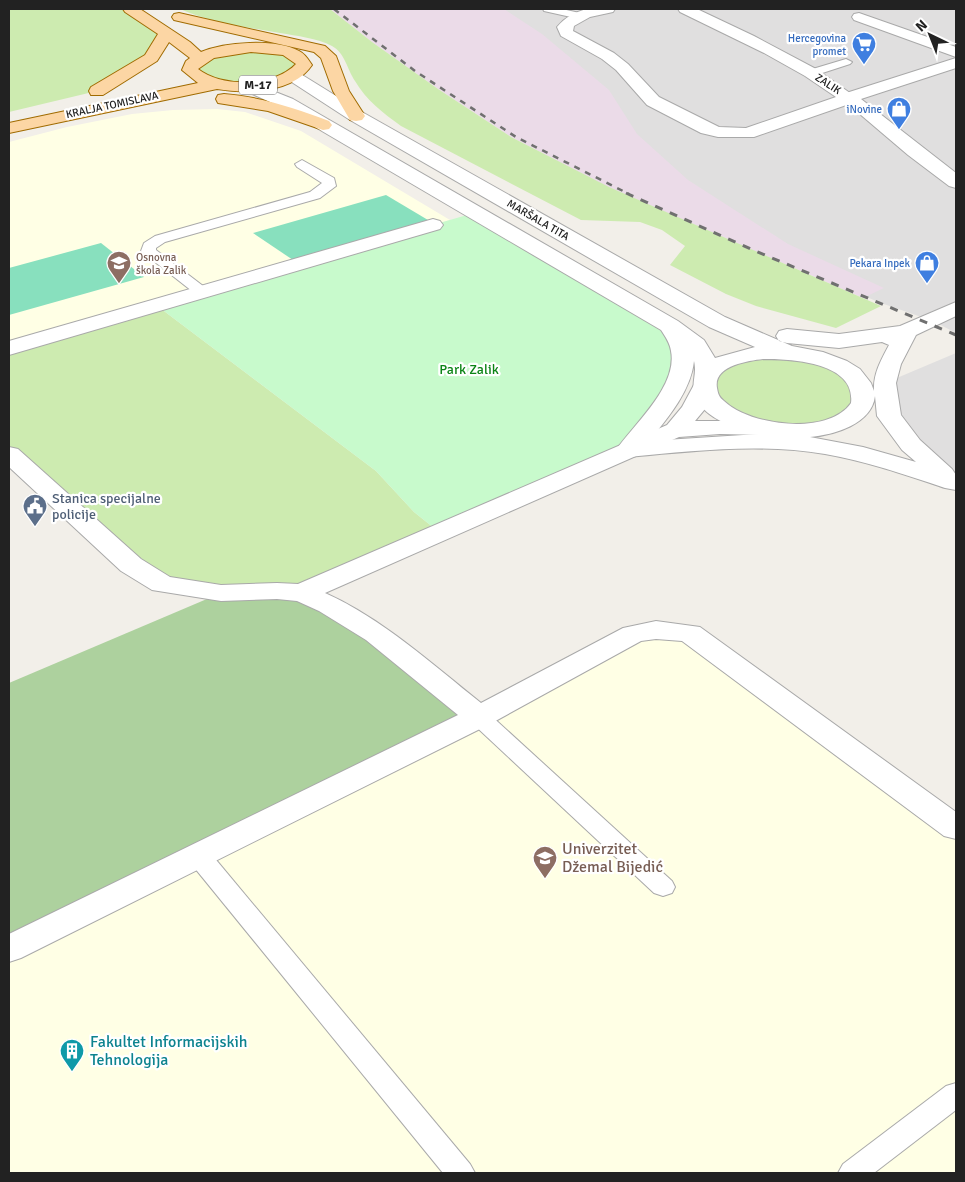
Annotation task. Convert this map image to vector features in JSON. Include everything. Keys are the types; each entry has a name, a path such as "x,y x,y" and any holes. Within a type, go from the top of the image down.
{"main road":[{"name":"M-17","path":"130,9 167,33 194,76 203,80 216,84 247,86 281,81 293,76 304,65 301,59 282,50 251,47 222,50 189,67"},
{"name":"M-17","path":"251,47 172,15 319,49 328,56 341,91 356,116"},
{"path":"97,91 151,58 167,33"},
{"name":"KRALJA TOMISLAVA","path":"78,96 147,80"},
{"name":"KRALJA TOMISLAVA","path":"9,128 216,84"},
{"path":"130,101 214,98 244,100 275,106 323,125"},
{"name":"KRALJA TOMISLAVA","path":"9,112 49,103"}],"street":[{"path":"608,9 580,16 565,27 566,33 608,56 622,66 653,101 707,129 729,133 748,133 956,63"},
{"name":"ZALIK","path":"685,9 773,51 810,73 849,98 914,151 956,182"},
{"path":"859,17 956,52"},
{"name":"MARŠALA TITA","path":"293,76 356,116 708,317 752,338 795,353"},
{"name":"MARŠALA TITA","path":"247,86 287,104 670,326 695,344 705,358 708,399 721,411 741,421 766,428"},
{"path":"9,348 433,225"},
{"path":"675,430 693,409 706,380 720,364 739,356 763,352 795,353 873,348 956,308"},
{"path":"708,317 771,334 838,341 907,332"},
{"path":"628,450 664,405 680,371 683,353 670,326"},
{"path":"907,332 890,364 885,383 889,416 910,445 955,484"},
{"path":"855,377 861,362 873,348"},
{"path":"795,353 823,359 841,367 855,377 864,389 864,401 873,422 886,438 911,460"},
{"path":"793,430 819,429 841,423 857,413 864,401"},
{"path":"302,594 439,532 675,430 720,427 766,428 793,430 845,439 911,460 955,484"},
{"path":"628,450 701,443 760,441 806,444 860,453 893,462 955,484"},
{"path":"9,454 130,565 162,584 221,593 277,592 302,594 328,605 376,634 479,717"},
{"path":"9,948 479,717 633,634 656,630 690,633 956,828"}],"lane":[{"path":"548,9 580,16"},
{"path":"810,73 846,62"},
{"path":"202,292 148,251 149,246 160,239 315,195 330,186 329,181 302,164"},
{"path":"479,717 663,887"},
{"path":"198,855 460,1173"},
{"path":"852,1173 956,1094"}],"shaded area":[{"path":"330,9 504,9 542,34 609,90 637,134 688,180 788,244 884,288 863,298 608,187 511,137 438,89 372,42"},
{"path":"335,9 956,9 956,333 933,321 881,303 753,250"},
{"name":"Osnovna škola Zalik","path":"217,109 245,112 301,131 450,220 9,348 9,142 67,127 132,114 173,110"},
{"path":"956,353 956,485 911,445 885,383"},
{"name":"Univerzitet Džemal Bijedić","path":"690,633 956,818 956,1173 9,1173 9,939 633,634"}],"green space":[{"path":"9,9 130,9 167,33 160,46 97,91 9,112"},
{"path":"180,9 330,9 372,42 438,89 511,137 609,187 881,306 836,328 756,306 726,294 670,265 685,246 662,230 640,222 581,220 401,126 381,111 364,94 352,76 343,57 332,46 307,38 217,21"},
{"path":"232,50 279,51 300,65 274,81 239,84 198,75 197,63"},
{"path":"386,195 428,220 293,260 253,233"},
{"name":"Park Zalik","path":"474,213 670,326 683,353 628,450 439,532 414,512 376,471 156,305"},
{"path":"101,243 144,277 9,315 9,268"},
{"path":"156,305 376,471 414,512 439,532 302,593 221,593 131,565 9,454 9,348"},
{"path":"775,353 837,368 860,399 840,420 795,428 725,411 710,376 720,366"},
{"path":"221,593 302,593 475,713 9,941 9,683"}],"railway":[{"path":"334,9 415,71 516,137 629,194"},
{"path":"626,193 753,250 956,335"}],"place":[{"name":"Hercegovina promet","path":"864,65"},
{"name":"iNovine","path":"899,130"},
{"name":"Osnovna škola Zalik","path":"119,284"},
{"name":"Pekara Inpek","path":"927,284"},
{"name":"Stanica specijalne policije","path":"35,527"},
{"name":"Univerzitet Džemal Bijedić","path":"545,879"},
{"name":"Fakultet Informacijskih Tehnologija","path":"72,1072"}]}
